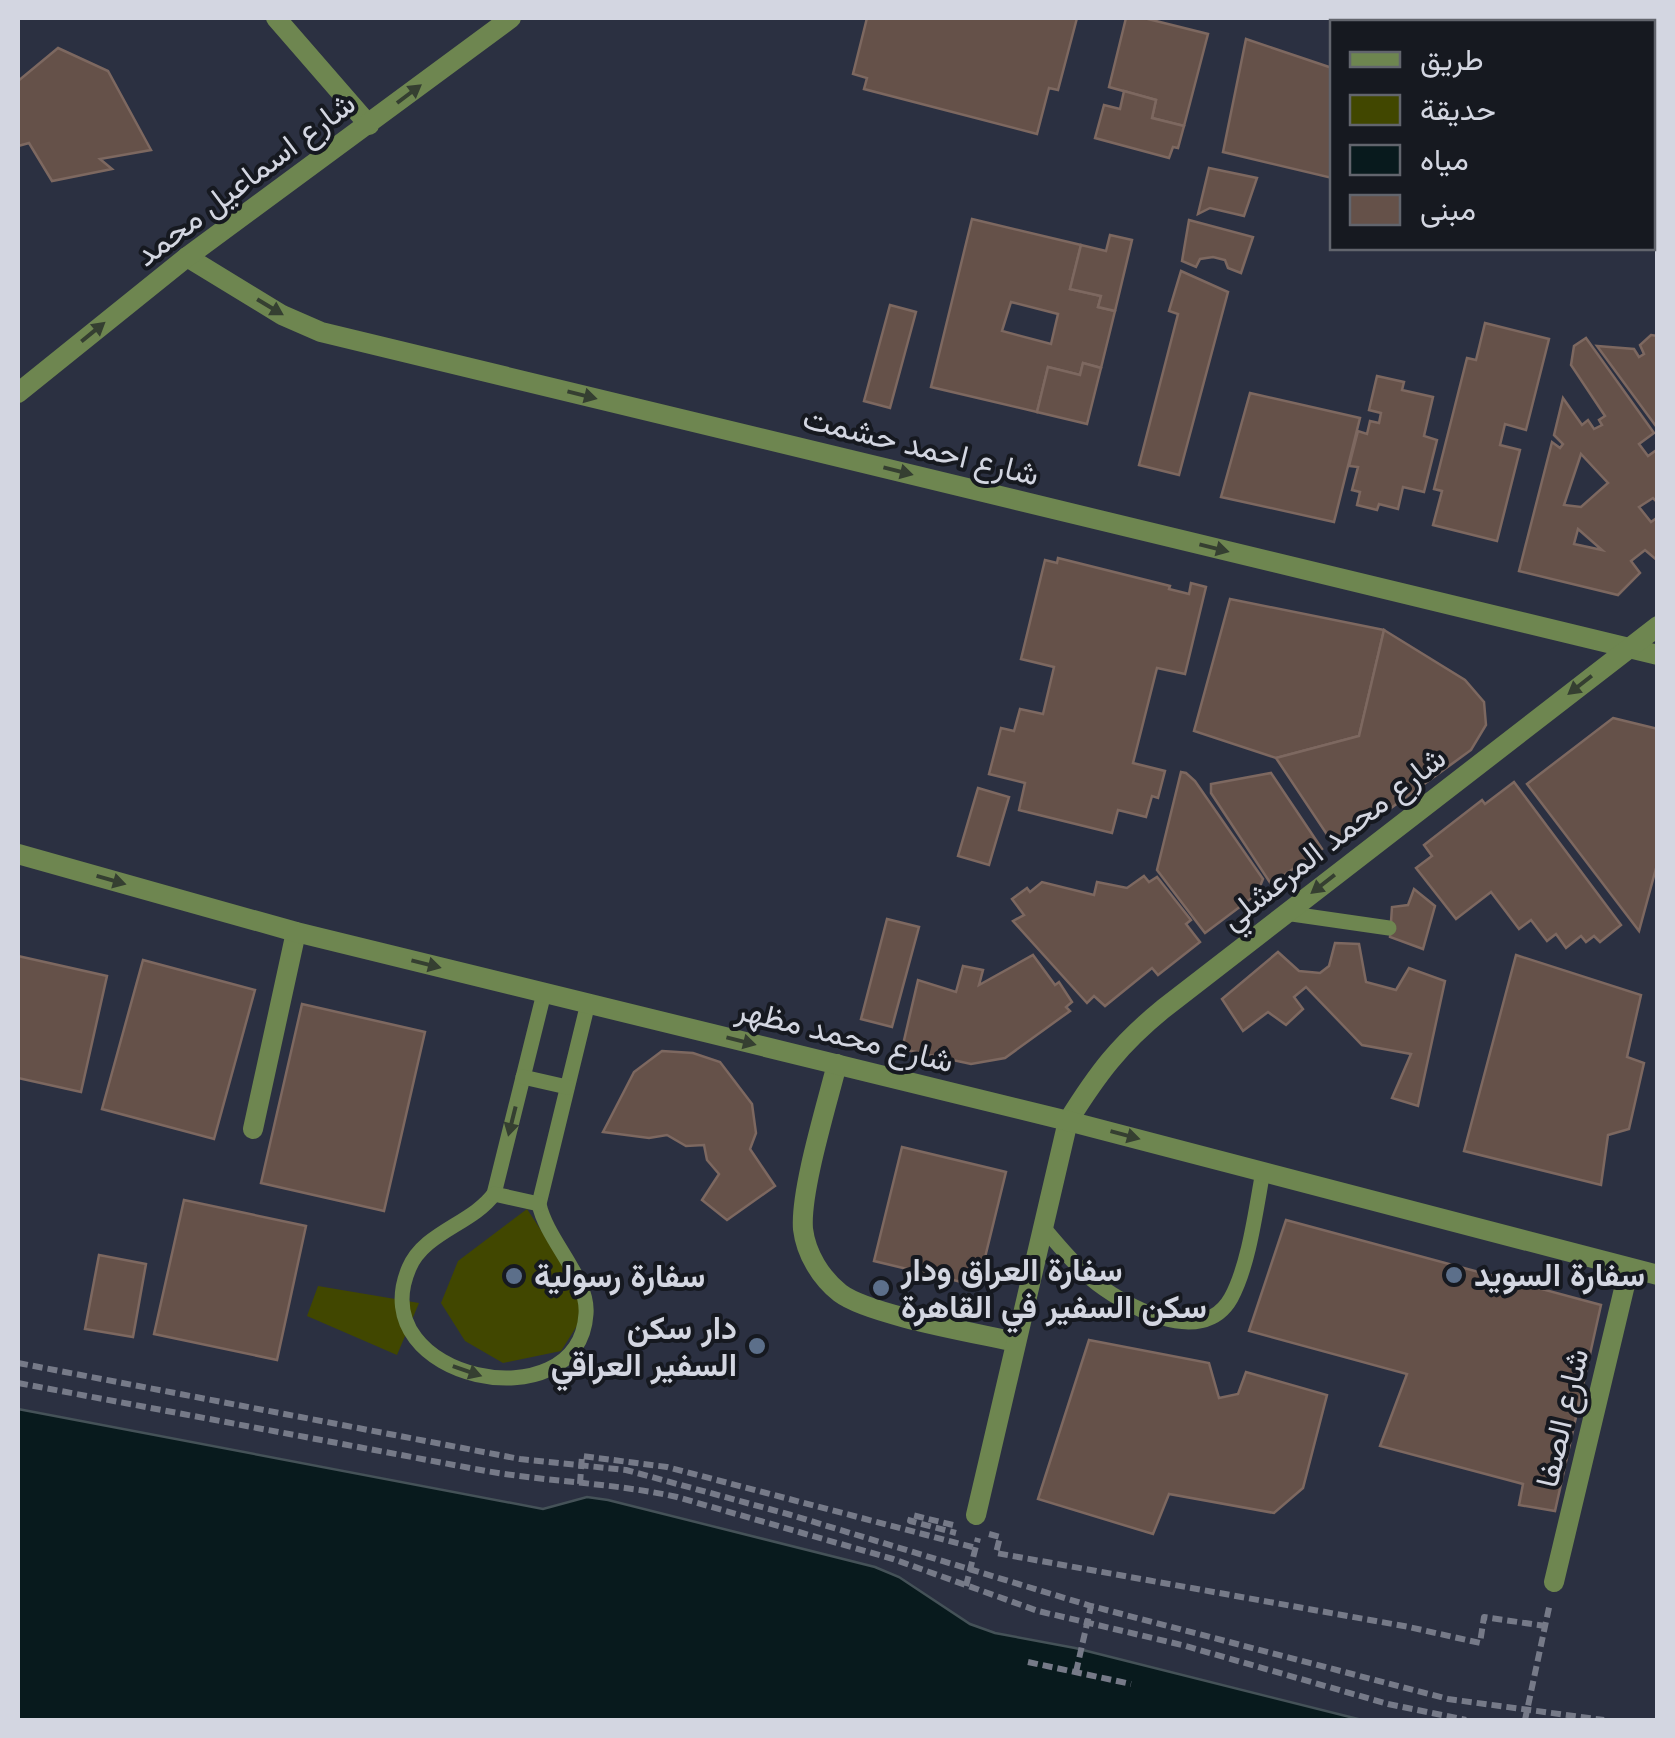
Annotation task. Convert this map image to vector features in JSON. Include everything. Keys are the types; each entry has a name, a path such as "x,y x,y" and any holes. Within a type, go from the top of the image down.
{"street":[{"path":"276,18 369,124"},
{"name":"شارع اسماعيل محمد","path":"18,393 187,256 511,18"},
{"name":"شارع احمد حشمت","path":"187,256 282,315 321,332 1658,655"},
{"name":"شارع محمد المرعشلي","path":"976,1515 1068,1120 1102,1067 1132,1034 1658,626"},
{"name":"شارع محمد مظهر","path":"18,854 296,932 1068,1120 1658,1275"},
{"path":"253,1129 296,932"},
{"path":"837,1064 805,1201 803,1228 809,1254 823,1277 842,1295 867,1306 1016,1342"},
{"name":"شارع الصفا","path":"1554,1582 1629,1268"}],"lane":[{"path":"1285,913 1389,928"},
{"path":"544,993 494,1194 475,1213 429,1242 409,1267 403,1299 409,1331 432,1354 459,1371 490,1379 522,1378 552,1367 571,1354 583,1334 587,1310 581,1288 548,1233 539,1204 588,1003"},
{"path":"523,1077 568,1087"},
{"path":"1043,1227 1093,1280 1124,1301 1183,1324 1210,1318 1230,1301 1240,1275 1262,1171"},
{"path":"494,1194 539,1204"}],"path":[{"path":"18,1363 520,1459 648,1475 792,1514 1091,1606 1448,1699 1604,1720"},
{"path":"18,1383 486,1471 644,1489 893,1559 1014,1604 1199,1650 1388,1704 1466,1720"},
{"path":"580,1484 582,1456 667,1467 976,1548"},
{"path":"966,1586 979,1538 910,1521 912,1514 1000,1537 996,1553 1408,1626 1480,1643 1484,1617 1545,1626"},
{"path":"1525,1720 1554,1582"},
{"path":"1076,1672 1091,1606"},
{"path":"1028,1662 1131,1684"}],"green space":[{"path":"527,1209 587,1310 561,1351 503,1363 465,1341 441,1303 458,1261"},
{"path":"318,1286 419,1303 397,1355 307,1316"}],"water":[{"path":"18,1409 543,1509 587,1497 608,1500 875,1567 899,1577 970,1624 995,1633 1075,1648 1362,1720 18,1720"}],"building":[{"path":"867,18 1077,18 1058,90 1049,88 1037,134 864,89 867,78 853,74"},
{"path":"1126,18 1144,18 1208,34 1184,126 1152,118 1156,100 1109,87"},
{"path":"1246,39 1330,67 1330,178 1223,152"},
{"path":"58,48 108,71 151,150 100,159 112,169 52,181 29,143 18,146 18,81"},
{"path":"1124,91 1156,100 1152,118 1184,126 1178,148 1173,147 1169,158 1095,138 1104,105 1120,109"},
{"path":"1209,168 1257,178 1244,216 1210,208 1198,214"},
{"path":"1655,175 1658,176 1658,211 1655,210"},
{"path":"972,219 1081,245 1070,289 1101,296 1098,307 1115,311 1101,368 1083,363 1080,375 1048,367 1037,412 931,387","holes":["1011,302 1058,314 1051,344 1002,331"]},
{"path":"1189,220 1253,237 1241,273 1228,268 1225,260 1213,257 1200,259 1196,267 1182,261"},
{"path":"1110,235 1132,240 1115,311 1098,307 1101,296 1070,289 1081,245 1106,251"},
{"path":"1181,271 1228,292 1179,475 1139,465 1178,314 1169,311"},
{"path":"890,305 916,312 890,408 864,401"},
{"path":"1485,323 1549,339 1526,430 1505,424 1500,445 1520,450 1497,541 1433,525 1442,491 1434,489 1467,358 1476,360"},
{"path":"1651,335 1658,336 1658,429 1597,346 1634,349 1639,357 1644,354 1640,345"},
{"path":"1586,338 1654,433 1639,444 1648,456 1658,449 1658,503 1653,498 1639,507 1651,522 1658,517 1658,561 1645,550 1631,561 1640,573 1618,595 1519,571 1552,442 1560,448 1563,444 1554,435 1563,398 1582,425 1588,420 1594,429 1602,425 1599,420 1605,416 1571,365 1574,346","holes":["1581,454 1608,483 1581,507 1564,505","1578,529 1602,550 1574,544"]},
{"path":"1083,363 1101,368 1087,424 1037,412 1048,367 1080,375"},
{"path":"1377,376 1404,382 1402,390 1433,397 1424,436 1437,440 1424,492 1403,487 1398,509 1379,504 1377,510 1357,505 1360,492 1352,490 1358,467 1349,466 1358,431 1367,434 1370,421 1379,423 1381,413 1369,410"},
{"path":"1250,393 1360,418 1334,522 1221,497"},
{"path":"1058,558 1189,594 1191,583 1206,587 1185,674 1157,668 1133,763 1165,771 1158,798 1152,796 1146,817 1118,810 1112,833 1019,810 1025,783 989,774 1001,728 1014,731 1020,709 1043,714 1054,667 1021,659 1045,560 1057,563"},
{"path":"1230,599 1384,630 1359,736 1276,758 1194,731"},
{"path":"1384,630 1465,680 1484,702 1486,725 1471,750 1336,848 1276,758 1359,736"},
{"path":"1613,718 1658,729 1658,861 1639,931 1527,784"},
{"path":"1181,772 1195,781 1263,879 1257,894 1205,933 1157,870"},
{"path":"1271,773 1322,849 1271,884 1211,793 1211,784"},
{"path":"1514,782 1621,925 1600,942 1594,936 1586,942 1581,936 1566,948 1556,934 1547,941 1531,920 1519,929 1491,892 1456,919 1416,868 1432,856 1424,845 1482,800 1485,804"},
{"path":"978,788 1009,797 989,865 958,856"},
{"path":"1144,876 1149,882 1157,877 1191,920 1186,924 1200,942 1158,975 1152,968 1105,1006 1094,996 1087,1003 1013,921 1024,915 1012,899 1042,882 1094,895 1097,882 1127,888"},
{"path":"1414,889 1435,906 1423,949 1390,937 1392,907 1408,905"},
{"path":"887,919 919,927 892,1027 861,1019"},
{"path":"1335,943 1359,944 1366,982 1396,990 1409,968 1445,981 1418,1106 1392,1098 1411,1054 1362,1045 1306,987 1294,997 1303,1009 1286,1025 1268,1012 1243,1031 1222,999 1278,952 1299,971 1320,973 1329,966"},
{"path":"1033,955 1055,985 1059,982 1072,1002 1066,1007 1070,1011 1005,1058 971,1064 902,1049 918,980 956,992 963,966 983,970 979,985"},
{"path":"1516,955 1641,995 1627,1057 1644,1063 1629,1129 1608,1135 1601,1185 1464,1151"},
{"path":"18,956 107,976 81,1092 18,1078"},
{"path":"143,960 255,990 214,1139 102,1109"},
{"path":"302,1004 425,1032 384,1211 261,1183"},
{"path":"662,1051 693,1053 720,1062 752,1104 756,1133 750,1149 775,1186 727,1220 702,1200 719,1174 707,1160 704,1145 686,1146 667,1135 649,1138 603,1132 634,1072"},
{"path":"902,1147 1006,1172 978,1286 874,1261"},
{"path":"184,1200 306,1226 277,1360 154,1334"},
{"path":"1286,1220 1601,1305 1555,1511 1519,1505 1523,1484 1380,1446 1407,1374 1249,1331"},
{"path":"99,1255 146,1264 133,1337 85,1329"},
{"path":"1089,1340 1209,1363 1219,1398 1238,1394 1246,1372 1327,1395 1303,1488 1274,1513 1169,1494 1153,1534 1038,1499"}],"place":[{"name":"سفارة السويد","path":"1454,1275"},
{"name":"سفارة رسولية","path":"514,1276"},
{"name":"سفارة العراق ودار سكن السفير في القاهرة","path":"881,1288"},
{"name":"دار سكن السفير العراقي","path":"757,1346"}]}
